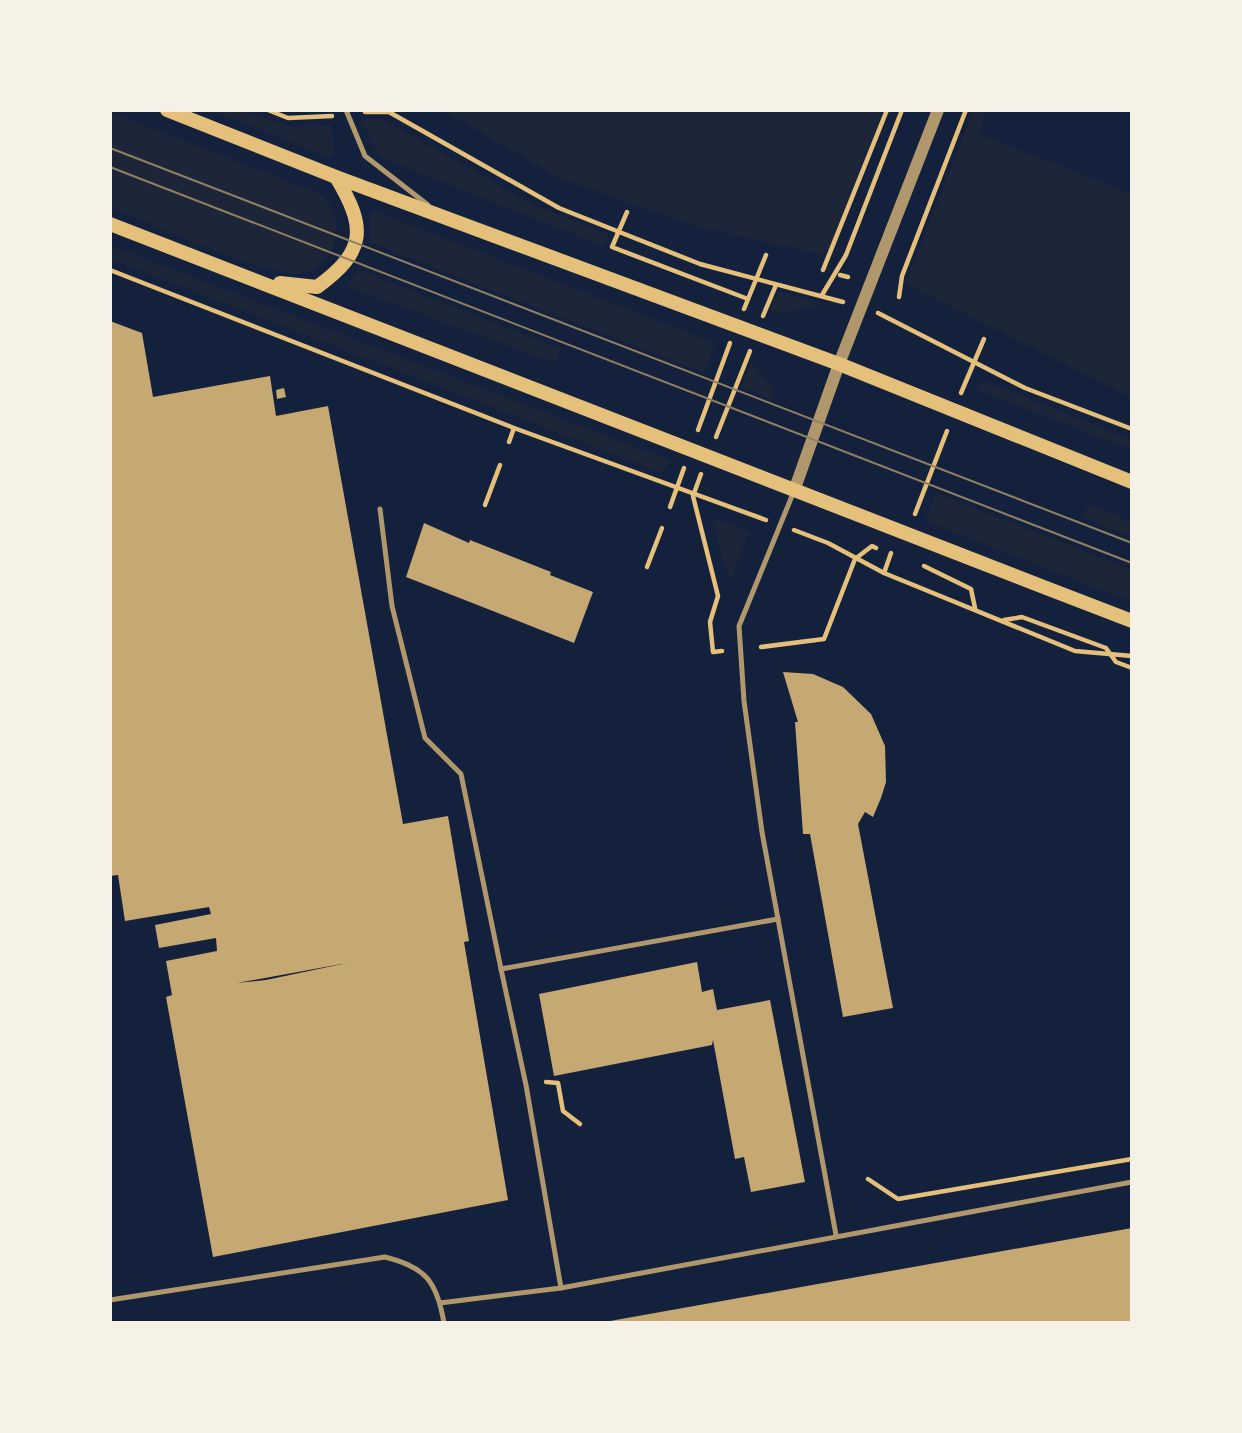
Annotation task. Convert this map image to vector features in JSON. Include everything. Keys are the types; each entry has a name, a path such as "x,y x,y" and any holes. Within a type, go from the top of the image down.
{"main road":[{"path":"167,110 336,177 839,363 1132,482"},
{"path":"261,282 317,287 349,260 358,232 354,208 336,177"},
{"path":"110,224 1132,621"}],"street":[{"path":"793,491 839,363 863,308 938,110"}],"lane":[{"path":"347,112 365,156 436,212"},
{"path":"793,491 739,626 744,701 778,919 836,1235"},
{"path":"380,509 391,606 425,738 461,774 526,1085 561,1288"},
{"path":"501,969 778,919"},
{"path":"440,1303 561,1288 1132,1182"},
{"path":"110,1300 385,1257 406,1262 434,1284 444,1323"}],"path":[{"path":"268,110 288,118 313,119 347,112 388,112 539,200 700,264 822,295 892,318 1025,388 1132,429"},
{"path":"823,270 887,110"},
{"path":"822,295 846,255 902,110"},
{"path":"900,296 902,276 965,110"},
{"path":"627,212 612,247 749,299"},
{"path":"670,507 737,325 766,255"},
{"path":"110,270 514,428 677,486 693,496 752,514"},
{"path":"840,275 848,277"},
{"path":"722,651 713,652 710,622 718,596 693,496 776,285"},
{"path":"907,534 984,339"},
{"path":"509,442 514,428"},
{"path":"485,505 500,465"},
{"path":"647,568 662,528"},
{"path":"802,533 884,573 1075,651 1132,656"},
{"path":"761,646 824,639 855,559 872,546 899,556"},
{"path":"884,573 891,553"},
{"path":"919,564 971,589 975,608"},
{"path":"1004,620 1022,617 1105,648 1116,662 1132,668"},
{"path":"545,1082 558,1083 563,1111 580,1124"},
{"path":"867,1179 898,1199 1132,1159"}],"shaded area":[{"path":"210,110 242,110 292,127 331,124 334,155 329,157"},
{"path":"443,110 883,110 829,249 820,254 695,226 559,178"},
{"path":"974,110 986,110 979,134 1132,194 1132,398 908,285 907,279"},
{"path":"110,112 318,193 328,202 334,214 335,240 330,252 312,270 298,273 280,271 232,257 110,207"},
{"path":"380,118 538,207 609,234 604,246 392,162 377,153 361,119"},
{"path":"371,210 715,343 704,373 369,242"},
{"path":"110,245 671,461 662,473 110,259"},
{"path":"358,270 561,349 555,363 346,286"},
{"path":"778,292 823,303 788,313 771,311"},
{"path":"751,363 770,383 774,400 741,387"},
{"path":"987,382 1132,440 1132,450 976,389 979,383"},
{"path":"936,493 1132,570 1132,602 925,521"},
{"path":"1088,504 1132,522 1132,537 1082,517"},
{"path":"717,520 749,532 730,582 714,526"}],"building":[{"path":"110,321 142,333 153,397 270,376 276,416 328,406 403,824 448,816 469,941 464,942 508,1200 213,1257 166,997 172,995 166,961 217,951 216,938 159,948 155,925 211,914 209,907 125,921 118,875 110,876","holes":["347,963 266,980 237,983"]},
{"path":"284,388 286,397 277,399 276,390"},
{"path":"424,523 469,543 470,540 551,572 550,575 593,592 574,643 406,577"},
{"path":"783,672 813,674 843,687 871,714 885,746 886,782 881,798 873,817 865,812 858,824 893,1008 843,1017 810,834 803,834 795,722 798,722"},
{"path":"697,962 702,992 713,989 717,1010 770,1000 805,1182 751,1192 744,1157 735,1159 713,1040 712,1045 554,1076 539,994"},
{"path":"1132,1228 1132,1323 610,1323 610,1321"}],"tram line":[{"path":"110,148 1132,543"},
{"path":"110,167 1132,563"}]}
